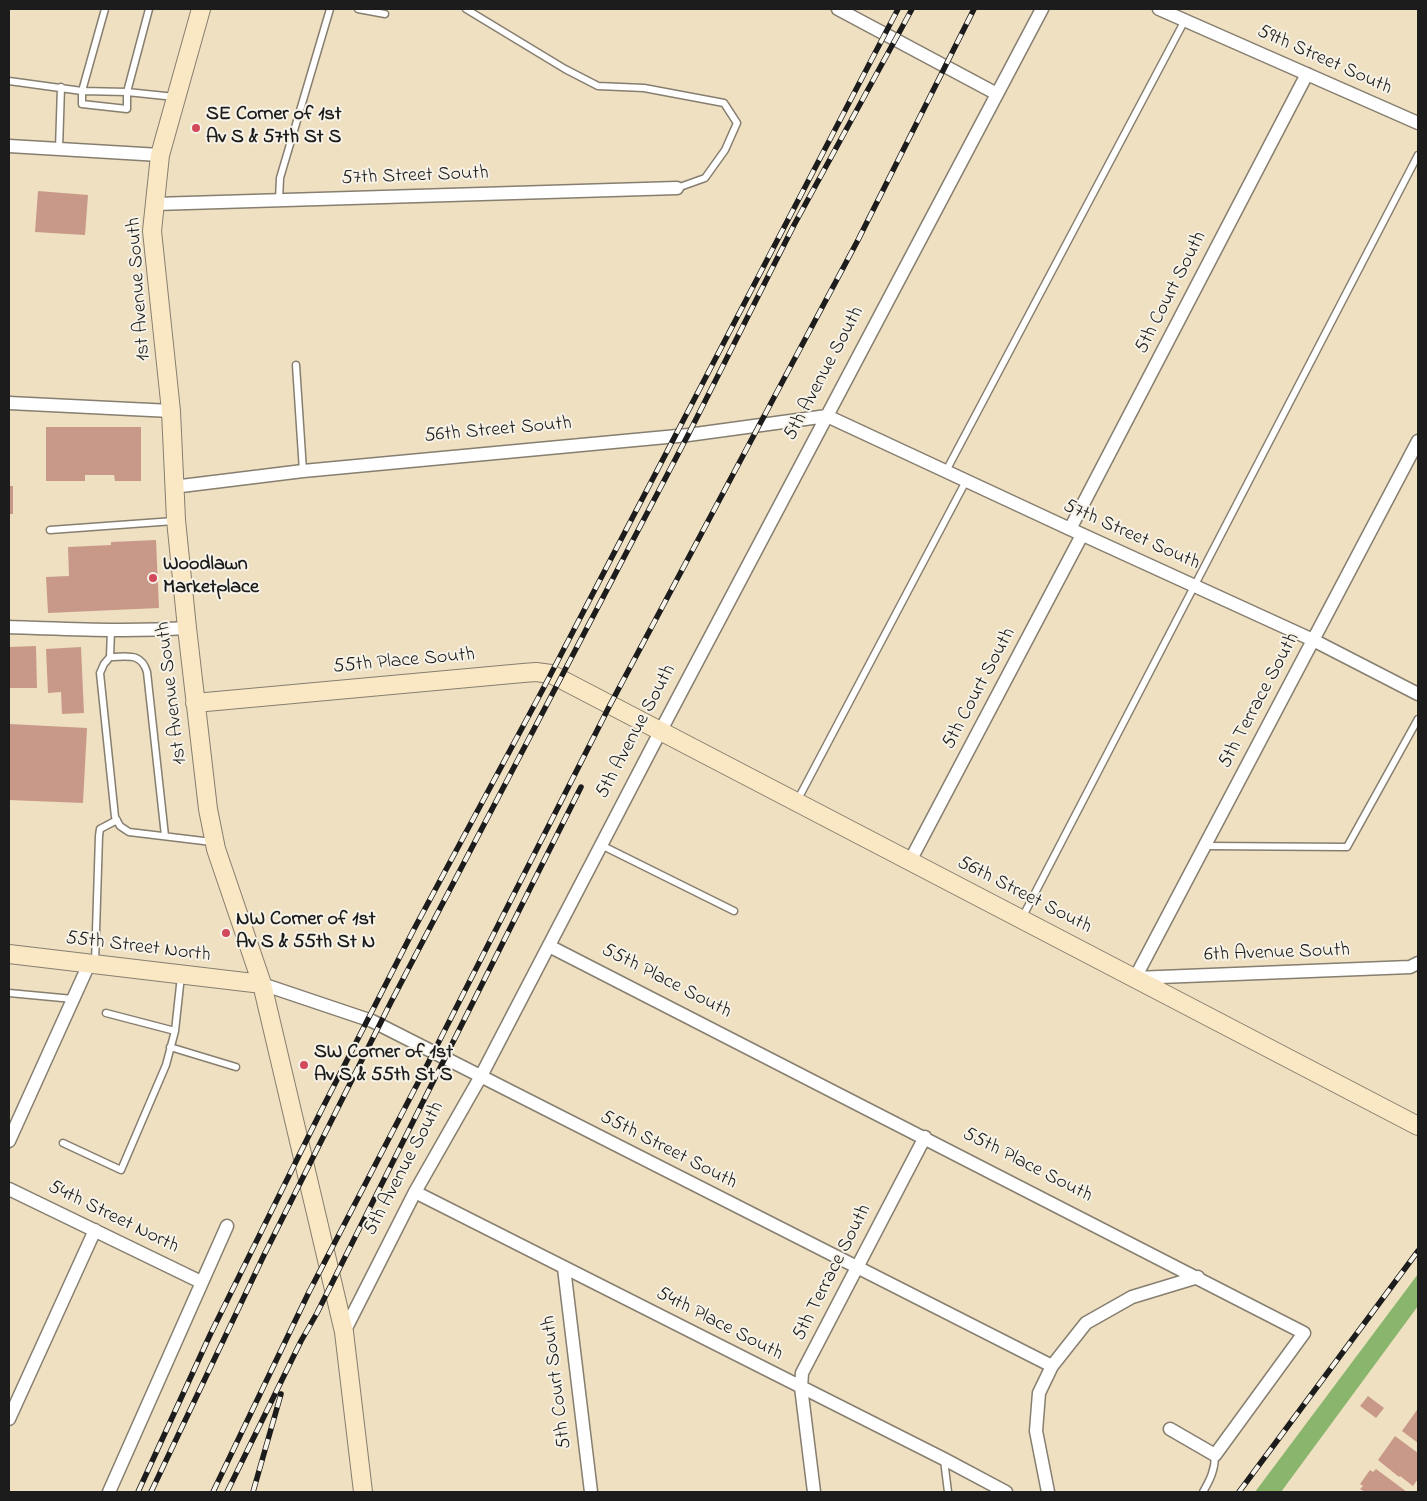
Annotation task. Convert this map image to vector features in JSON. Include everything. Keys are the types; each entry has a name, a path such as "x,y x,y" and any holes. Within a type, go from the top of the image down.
{"street":[{"path":"838,9 997,94"},
{"name":"5th Avenue South","path":"344,1332 415,1192 481,1076 660,732 1042,9"},
{"name":"59th Street South","path":"1160,9 1418,124"},
{"name":"1st Avenue South","path":"199,10 160,155 152,231 171,411 176,520 195,703 208,810 214,842 262,984 344,1332"},
{"name":"5th Court South","path":"1070,529 1307,74"},
{"path":"9,146 160,155"},
{"name":"57th Street South","path":"155,204 677,188"},
{"path":"9,403 171,411"},
{"name":"57th Street South","path":"827,416 1313,640 1418,694"},
{"name":"56th Street South","path":"174,487 303,471 688,435 827,416"},
{"name":"5th Terrace South","path":"1135,978 1418,441"},
{"name":"5th Court South","path":"910,861 1082,535"},
{"path":"9,627 111,630 187,628"},
{"name":"55th Place South","path":"195,703 536,672 551,674 610,705"},
{"name":"56th Street South","path":"610,705 1418,1126"},
{"name":"55th Place South","path":"549,946 925,1137 1304,1333 1215,1455"},
{"name":"55th Street North","path":"9,954 262,984"},
{"name":"6th Avenue South","path":"1135,978 1410,968 1418,963"},
{"path":"9,1141 73,999 92,964"},
{"name":"55th Street South","path":"262,984 372,1021 1052,1366"},
{"name":"5th Terrace South","path":"814,1492 801,1387 802,1373 925,1137"},
{"name":"54th Street North","path":"9,1189 201,1282"},
{"name":"54th Place South","path":"415,1192 1006,1492"},
{"path":"109,1492 227,1226"},
{"path":"9,1419 95,1230"},
{"name":"5th Court South","path":"564,1268 590,1492"},
{"path":"1048,1492 1036,1431 1039,1393 1052,1366 1086,1324 1132,1297 1198,1278"},
{"path":"344,1332 363,1492"},
{"path":"1170,1429 1215,1455"}],"lane":[{"path":"105,9 82,91 82,104 127,109 127,92 150,9"},
{"path":"279,200 280,178 330,9"},
{"path":"358,9 384,14"},
{"path":"466,9 564,69 598,86 644,88 724,103 737,123 725,150 705,178 677,188"},
{"path":"946,472 1185,20"},
{"path":"9,81 82,91 127,92 176,98"},
{"path":"59,149 61,88"},
{"path":"1022,919 1418,155"},
{"path":"296,364 303,471"},
{"path":"796,802 966,481"},
{"path":"50,530 176,520"},
{"path":"111,630 110,657 100,673 116,820 120,826 129,832 214,842"},
{"path":"110,657 137,657 144,663 147,672 165,836"},
{"path":"1205,846 1347,847 1418,719"},
{"path":"92,964 98,836 100,829 116,820"},
{"path":"601,845 734,911"},
{"path":"63,1143 121,1170 166,1065 174,1031 181,975"},
{"path":"9,993 73,999"},
{"path":"106,1013 174,1031"},
{"path":"170,1048 236,1067"},
{"path":"1203,1492 1212,1477 1215,1455"},
{"path":"944,1459 948,1492"}],"green space":[{"path":"1418,1274 1418,1306 1281,1492 1255,1492"}],"building":[{"path":"38,191 88,195 85,235 35,232"},
{"path":"46,427 141,427 141,481 115,481 114,475 85,475 85,481 46,481"},
{"path":"9,486 13,486 13,514 9,514"},
{"path":"156,540 159,608 48,613 46,577 69,576 68,547 111,545 111,542"},
{"path":"36,646 37,688 9,688 9,647"},
{"path":"81,647 84,713 62,714 61,692 48,693 46,649"},
{"path":"9,724 87,728 83,803 9,800"},
{"path":"1368,1396 1384,1408 1376,1418 1360,1406"},
{"path":"1418,1411 1418,1443 1402,1431"},
{"path":"1395,1436 1418,1453 1418,1479 1413,1486 1378,1460"},
{"path":"1376,1469 1407,1492 1365,1492 1360,1489 1363,1486 1360,1484 1370,1470 1373,1472"}],"railway":[{"path":"138,1492 210,1335 413,931 543,689 898,9"},
{"path":"151,1492 264,1255 391,1002 688,435 794,225 912,9"},
{"path":"213,1492 309,1292 422,1075 610,705 858,240 974,9"},
{"path":"227,1492 301,1341 317,1313 581,787"},
{"path":"1239,1492 1418,1251"},
{"path":"253,1492 281,1394"}],"place":[{"name":"SE Corner of 1st Av S & 57th St S","path":"196,128"},
{"name":"Woodlawn Marketplace","path":"153,578"},
{"name":"NW Corner of 1st Av S & 55th St N","path":"226,933"},
{"name":"SW Corner of 1st Av S & 55th St S","path":"304,1065"}]}
